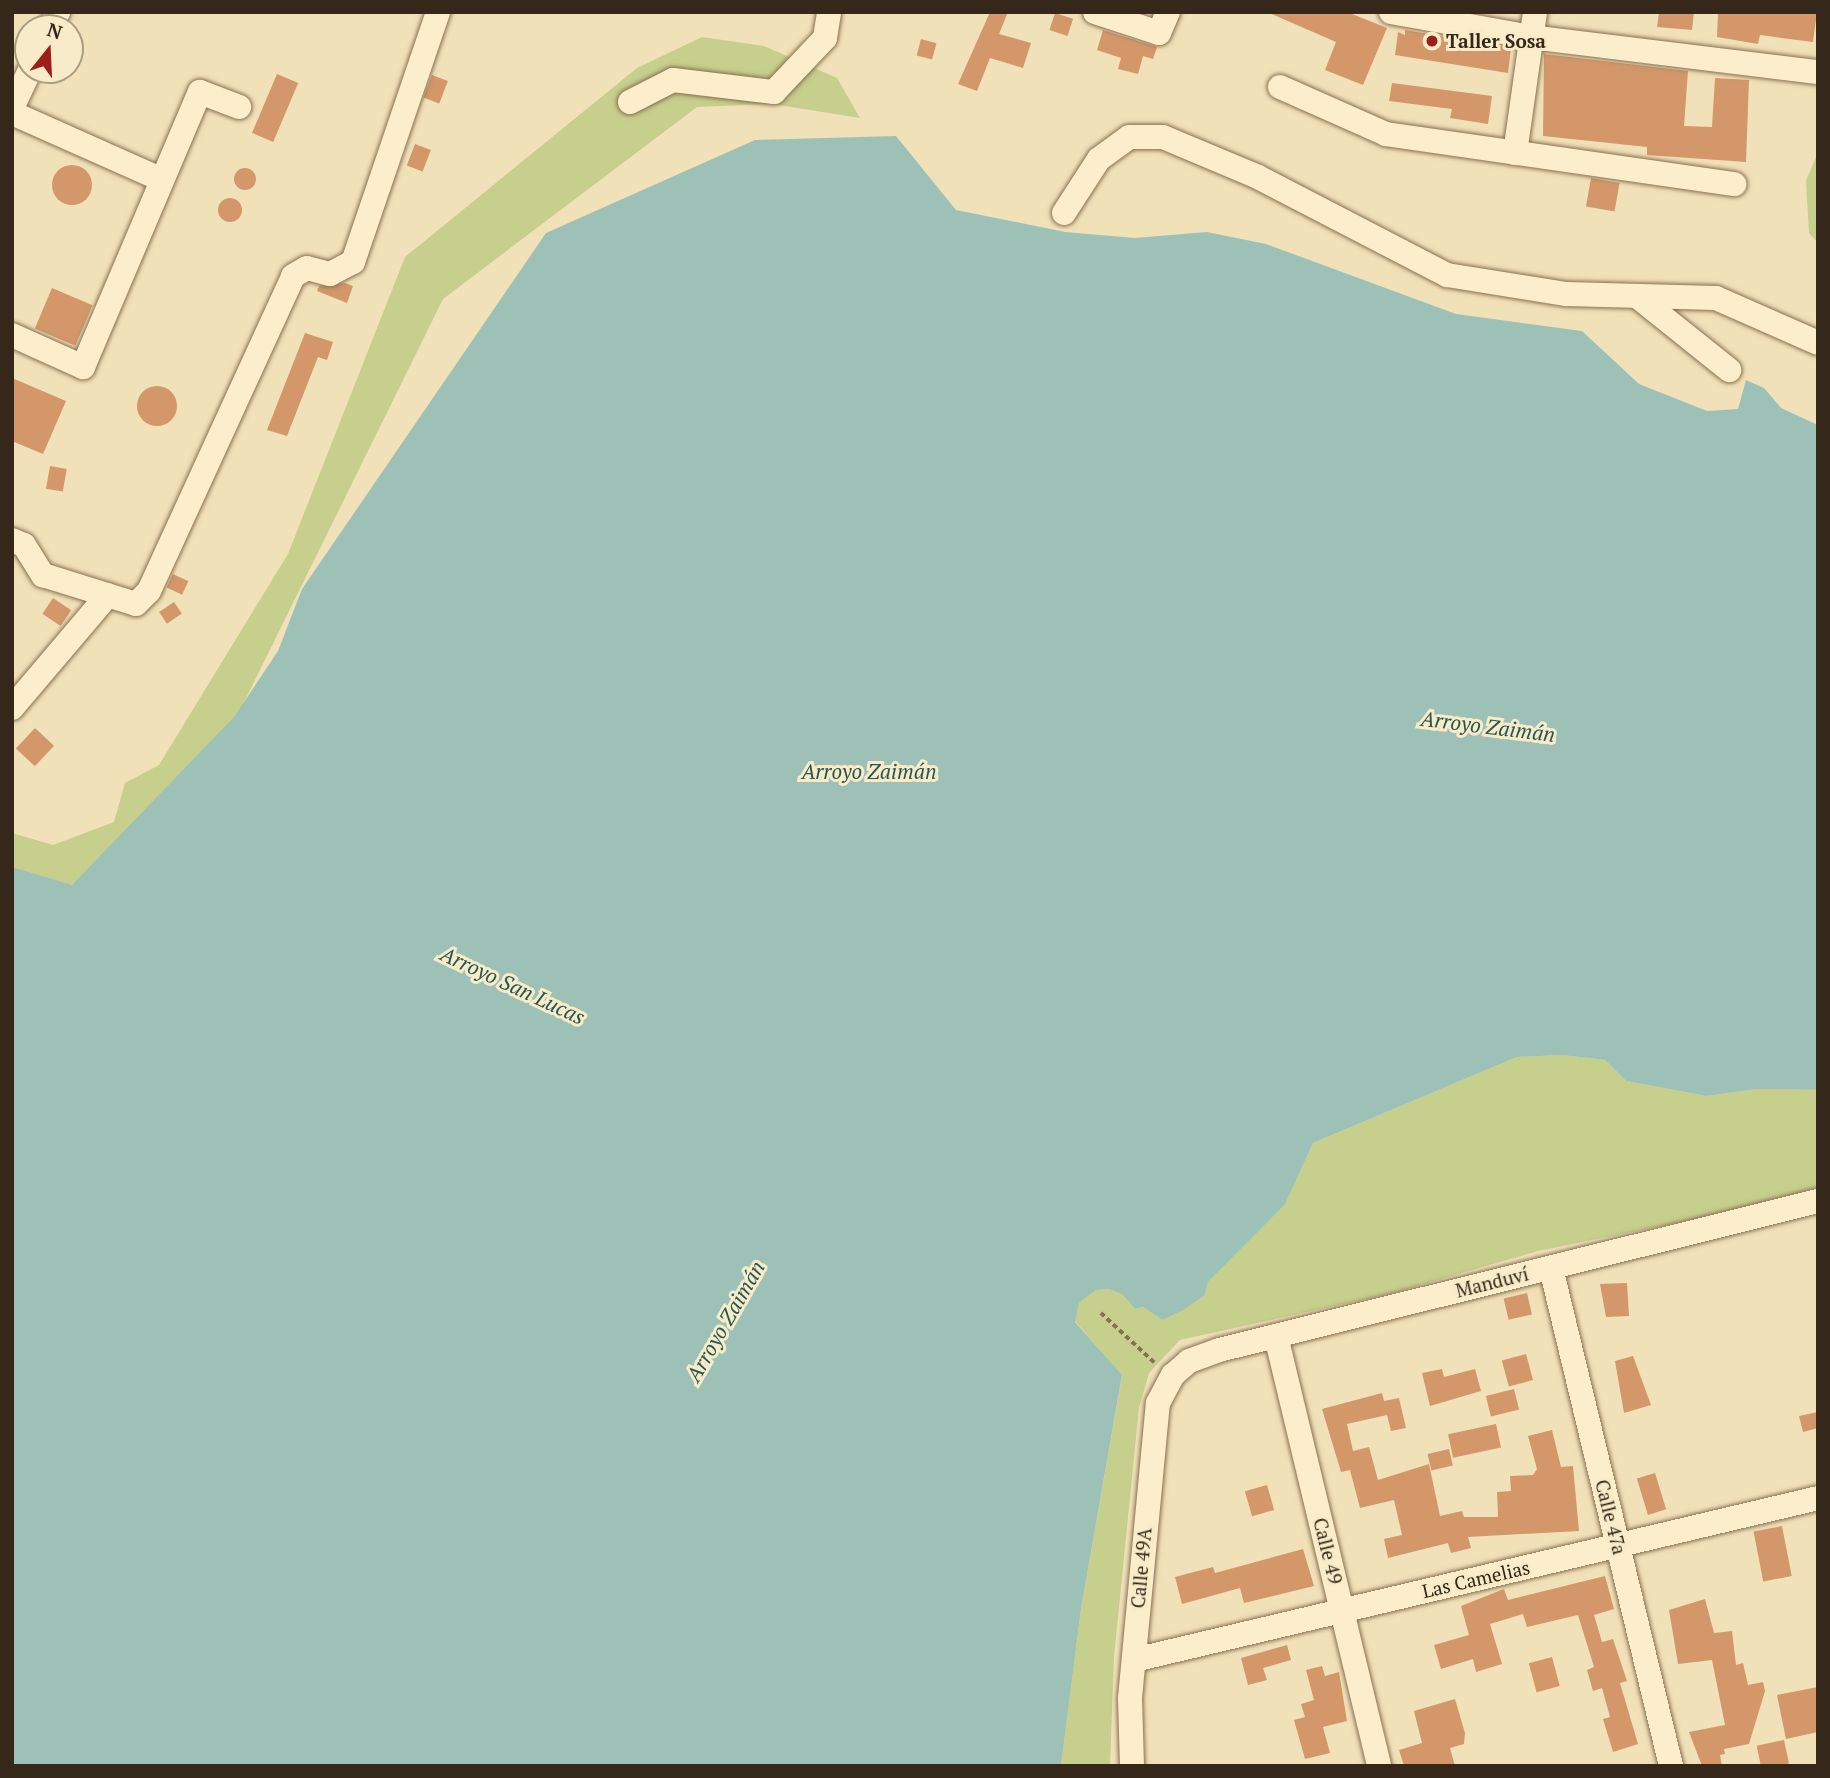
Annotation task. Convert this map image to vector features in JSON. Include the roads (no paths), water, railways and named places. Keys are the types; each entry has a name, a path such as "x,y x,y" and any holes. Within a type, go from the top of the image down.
{"street":[{"path":"12,540 24,545 43,575 136,604 149,591 293,275 307,268 330,274 353,262 438,12"},
{"path":"630,102 673,80 774,92 825,38 829,12"},
{"path":"1095,12 1160,33 1168,12"},
{"path":"1391,12 1531,37 1818,72"},
{"path":"1515,153 1535,12"},
{"path":"24,84 12,110 160,179"},
{"path":"1280,86 1386,134 1734,184"},
{"path":"12,335 83,367 160,179 200,92 239,107"},
{"path":"1064,213 1109,152 1129,136 1163,137 1258,177 1447,275 1566,294 1716,299 1818,343"},
{"path":"1638,297 1729,370"},
{"path":"12,708 108,596"},
{"name":"Manduví","path":"1166,1371 1219,1349 1818,1201"},
{"name":"Calle 47a","path":"1552,1268 1671,1766"},
{"name":"Calle 49","path":"1276,1336 1380,1766"},
{"name":"Calle 49A","path":"1132,1766 1134,1660 1157,1403 1166,1371"},
{"name":"Las Camelias","path":"1134,1660 1818,1499"}],"water":[{"name":"Arroyo Zaimán","path":"896,136 956,210 1065,232 1135,238 1207,232 1266,244 1456,314 1582,331 1639,384 1707,411 1738,409 1746,380 1764,388 1781,408 1818,425 1818,1090 1757,1089 1706,1096 1626,1081 1605,1060 1562,1055 1517,1057 1313,1143 1285,1204 1208,1282 1205,1295 1183,1310 1162,1320 1143,1307 1135,1309 1123,1295 1109,1289 1096,1290 1079,1303 1075,1322 1122,1375 1081,1609 1061,1766 12,1766 12,867 72,885 234,717 278,651 302,589 546,233 755,140"}],"place":[{"name":"Taller Sosa","path":"1432,41"}],"water label":[{"name":"Arroyo San Lucas","path":"513,985"}]}
